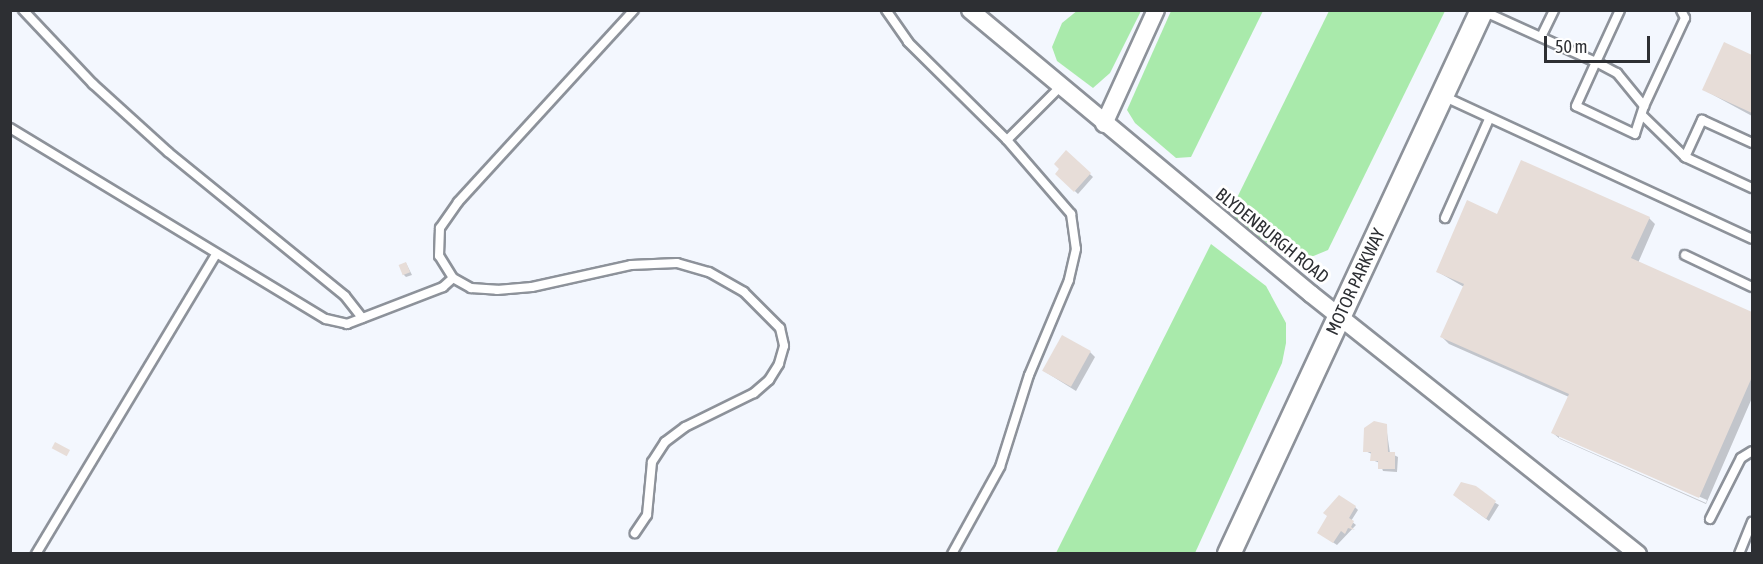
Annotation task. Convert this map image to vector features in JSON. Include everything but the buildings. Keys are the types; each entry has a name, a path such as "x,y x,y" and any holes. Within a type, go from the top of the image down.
{"main road":[{"name":"MOTOR PARKWAY","path":"1229,554 1482,10"}],"street":[{"name":"BLYDENBURGH ROAD","path":"970,10 1104,124 1340,315 1620,548 1638,554"},
{"path":"1104,124 1156,10"}],"lane":[{"path":"23,10 93,84 209,187 345,296 362,318"},
{"path":"633,10 459,202 440,228 439,256 453,278 471,288 497,290 543,285 631,265 676,263 709,272 744,292 780,328 784,346 769,380 665,442 652,462 646,514 635,532"},
{"path":"886,10 908,42 1007,140 1071,214 1076,249 1069,280 1029,375 999,467 952,554"},
{"path":"1482,10 1617,73 1644,106"},
{"path":"1541,37 1554,10"},
{"path":"1620,10 1576,106 1635,134 1643,116 1644,106 1685,18 1682,10"},
{"path":"1007,140 1060,87"},
{"path":"1443,96 1488,119 1752,239"},
{"path":"1643,116 1685,157 1752,188"},
{"path":"1445,218 1488,119"},
{"path":"1685,157 1702,120 1752,143"},
{"path":"10,128 326,319 347,324 443,287 453,278"},
{"path":"36,554 216,254"},
{"path":"1684,255 1752,287"},
{"path":"1710,519 1741,458 1752,451"},
{"path":"1739,554 1752,521"}],"green space":[{"path":"1078,10 1141,11 1110,73 1093,88 1057,61 1052,47 1062,23"},
{"path":"1171,11 1263,11 1191,157 1176,158 1135,123 1127,110"},
{"path":"1329,11 1445,11 1328,250 1299,262 1288,259 1229,214"},
{"path":"1211,244 1266,286 1286,323 1286,343 1282,363 1195,553 1056,553"}]}
